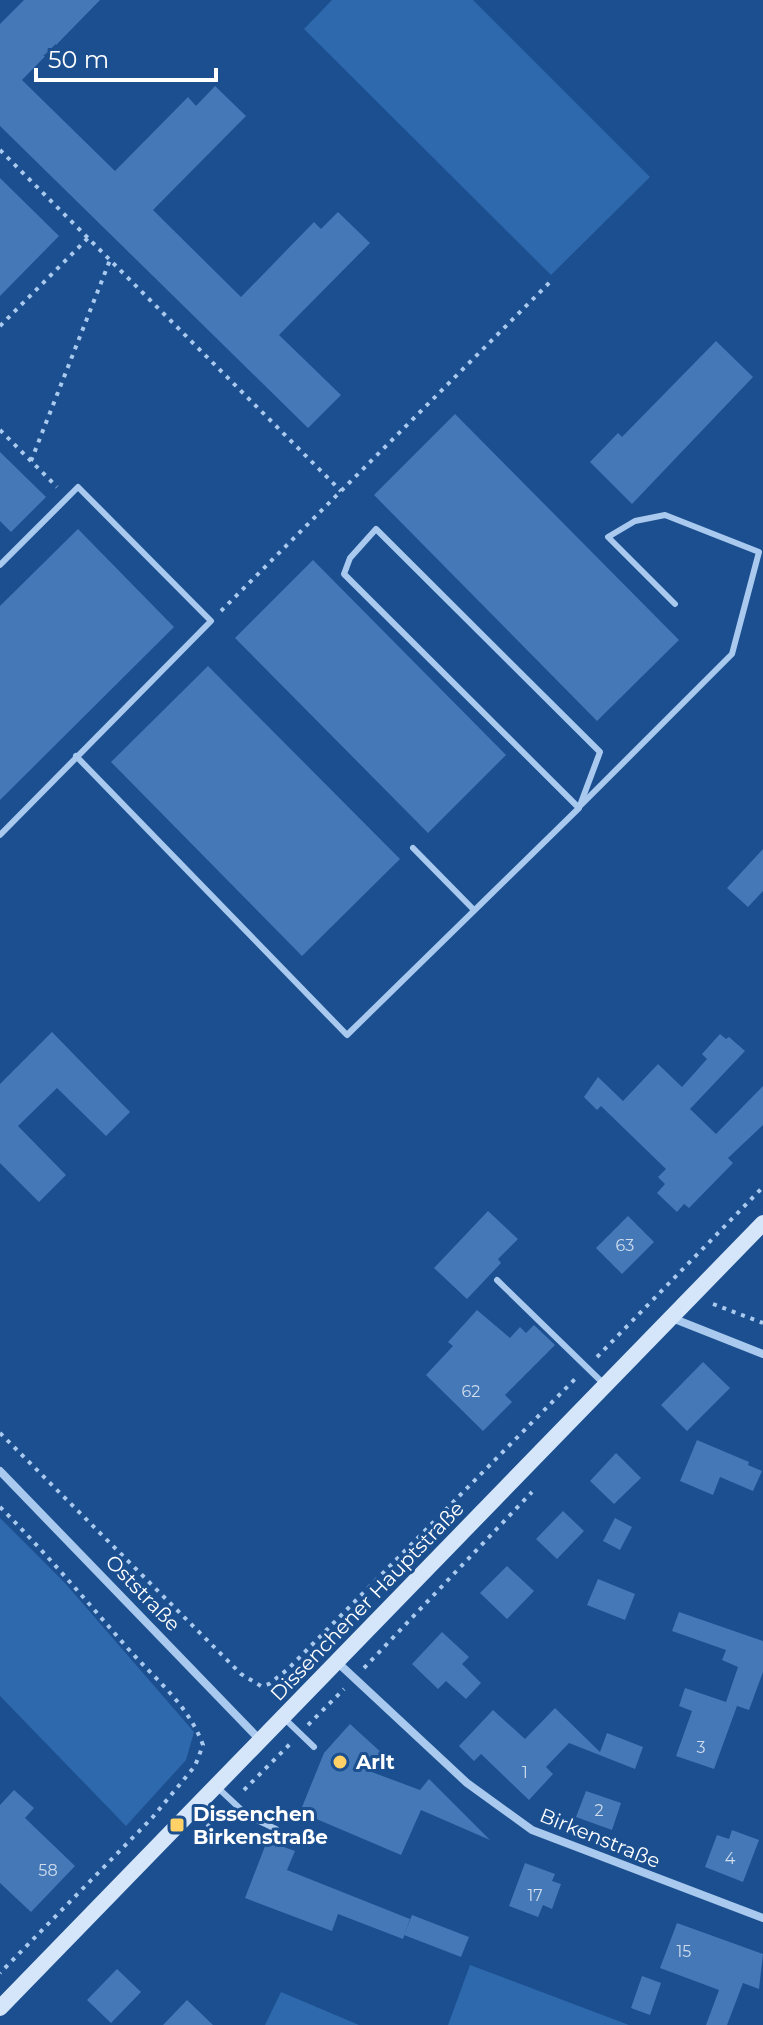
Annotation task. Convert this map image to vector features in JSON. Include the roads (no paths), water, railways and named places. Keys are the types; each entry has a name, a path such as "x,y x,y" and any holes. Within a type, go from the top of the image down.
{"main road":[{"name":"Dissenchener Hauptstraße","path":"0,2008 763,1223"}],"street":[{"path":"671,1317 763,1354"},
{"name":"Oststraße","path":"0,1471 260,1740"},
{"name":"Birkenstraße","path":"336,1661 467,1783 532,1830 763,1918"}],"lane":[{"path":"0,565 78,487 211,621 0,835"},
{"path":"76,756 347,1035 732,654 759,552 665,515 635,521 608,537 675,604"},
{"path":"376,529 600,752 579,808 344,574 350,558 376,529"},
{"path":"413,848 473,909"},
{"path":"497,1280 605,1385"},
{"path":"283,1716 314,1747"},
{"path":"215,1786 248,1816 276,1829"}],"place":[{"name":"Arlt","path":"340,1762"},
{"name":"Dissenchen Birkenstraße","path":"177,1825"}]}
